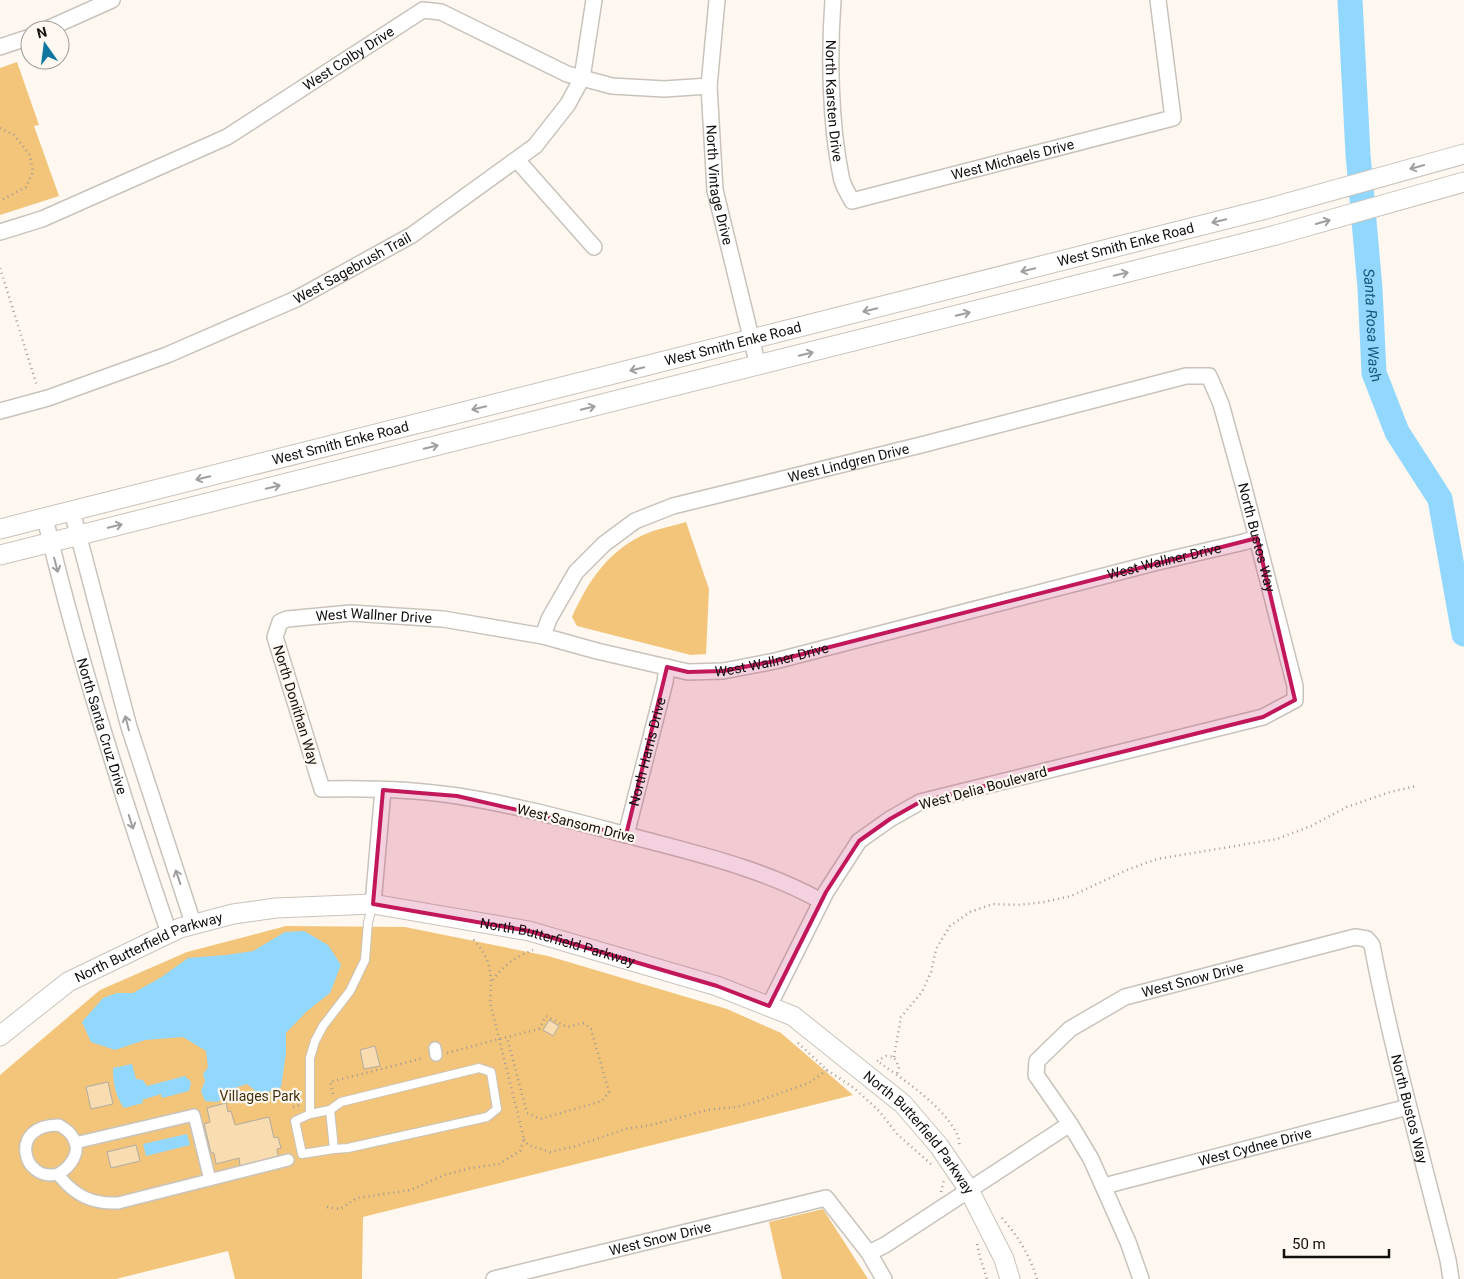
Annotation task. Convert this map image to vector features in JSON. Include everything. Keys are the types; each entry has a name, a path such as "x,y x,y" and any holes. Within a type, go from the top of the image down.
{"street":[{"path":"67,20 112,0"},
{"name":"West Sagebrush Trail","path":"0,411 41,400 167,355 296,299 412,235 535,146 568,104 582,78 594,0"},
{"name":"North Vintage Drive","path":"717,0 709,86 715,190 758,366"},
{"name":"North Karsten Drive","path":"833,0 831,37 834,124 841,178 852,201"},
{"name":"West Michaels Drive","path":"852,201 1173,118 1158,0"},
{"name":"West Colby Drive","path":"0,232 42,219 227,137 424,10 441,12 567,74 612,86 664,89 709,86"},
{"path":"0,47 20,40"},
{"name":"West Smith Enke Road","path":"0,529 1266,209 1464,154"},
{"path":"517,160 594,247"},
{"name":"West Smith Enke Road","path":"0,555 1276,235 1464,182"},
{"name":"West Lindgren Drive","path":"543,636 549,619 576,572 604,544 635,521 673,506 921,445 1186,376 1209,376"},
{"name":"North Bustos Way","path":"1209,376 1221,404 1257,538 1296,700"},
{"name":"North Santa Cruz Drive","path":"72,511 128,728 193,923"},
{"name":"North Santa Cruz Drive","path":"44,518 79,650 109,752 169,933"},
{"name":"West Wallner Drive","path":"280,622 287,619 351,613 443,619 543,636 597,651 688,672 723,671 775,660 1144,565 1257,538"},
{"name":"North Donithan Way","path":"280,622 275,636 322,789"},
{"name":"North Harris Drive","path":"626,835 665,682 667,667"},
{"name":"West Delia Boulevard","path":"769,1006 821,902 859,841 890,818 920,802 1263,717 1296,700"},
{"name":"West Sansom Drive","path":"322,789 383,790 466,798 523,809 707,856 770,878 821,902"},
{"path":"373,904 383,790"},
{"name":"North Butterfield Parkway","path":"0,1036 68,982 193,923 233,914 276,908 373,904 529,931 717,986 794,1016 903,1104 939,1146 969,1190 1004,1259 1010,1279"},
{"name":"West Snow Drive","path":"1070,1124 1036,1076 1037,1061 1070,1029 1125,997 1355,936 1367,939"},
{"name":"North Bustos Way","path":"1367,939 1372,945 1382,999 1434,1203 1451,1279"},
{"name":"West Cydnee Drive","path":"1104,1186 1408,1107"},
{"path":"75,1143 194,1115 210,1180"},
{"path":"884,1279 869,1253 885,1245 1070,1124 1091,1159 1104,1186 1128,1242 1141,1279"},
{"path":"51,1125 59,1125 73,1136 75,1156 72,1163 58,1174 52,1176 42,1173 35,1170 29,1163 26,1154 26,1144 35,1130 51,1125"},
{"path":"58,1174 68,1187 79,1196 104,1204 118,1203 288,1160"},
{"name":"West Snow Drive","path":"494,1279 826,1198 869,1253"}],"lane":[{"path":"310,1114 310,1058 315,1041 323,1026 350,991 365,960 368,922 373,904"},
{"path":"479,1068 492,1072 497,1109 487,1117 348,1148 302,1154 295,1121 310,1114 330,1110 341,1102 479,1068"},
{"path":"330,1110 334,1149"}],"path":[{"path":"0,128 14,135 30,155 33,172 26,187 0,201"},
{"path":"0,268 41,400"},
{"path":"897,1074 899,1067 894,1057 901,1017 922,992 931,972 936,949 950,926 970,912 994,904 1018,905 1072,896 1127,870 1157,859 1277,838 1311,826 1347,807 1390,792 1416,786"},
{"path":"471,937 482,948 487,957 492,982 499,971 512,961 524,953 535,949"},
{"path":"795,1040 827,1070 860,1094 879,1111 898,1135 933,1166"},
{"path":"878,1061 886,1056 894,1057"},
{"path":"524,1139 528,1145 550,1152 576,1146 626,1129 650,1125 708,1110 736,1107 755,1102 809,1084 827,1070"},
{"path":"944,1180 941,1194 947,1205"},
{"path":"977,1241 987,1279"}],"highlighted area":[{"path":"1257,538 1295,700 1263,717 920,802 890,819 859,841 826,892 769,1006 717,986 529,931 373,904 383,790 457,796 626,835 667,667 688,672 723,671 775,661"}],"green space":[{"path":"17,62 39,125 34,126 59,196 0,215 0,68"},
{"path":"686,522 709,589 706,654 691,655 577,626 572,617 578,604 593,579 611,557 634,539"},
{"name":"Villages Park","path":"286,926 405,927 548,956 727,1009 781,1033 853,1095 363,1217 362,1279 235,1279 228,1251 116,1279 0,1279 0,1075 100,990 187,952"},
{"path":"823,1209 868,1279 782,1279 769,1222"}],"water":[{"path":"304,931 328,945 341,965 330,993 306,1012 286,1033 286,1053 281,1087 260,1095 247,1084 229,1090 218,1102 205,1101 201,1091 205,1081 203,1074 208,1067 206,1051 183,1037 145,1040 115,1050 91,1042 82,1022 103,998 117,993 133,993 160,978 188,958 253,951 285,932"},
{"path":"132,1064 136,1079 143,1080 147,1086 185,1076 191,1082 189,1091 162,1098 161,1094 142,1100 143,1103 124,1108 115,1089 113,1068"},
{"path":"187,1134 190,1145 146,1156 143,1144"}],"building":[{"path":"549,1020 559,1026 553,1036 543,1030"},
{"path":"375,1046 380,1066 364,1069 360,1050"},
{"path":"108,1082 113,1104 91,1109 86,1087"},
{"path":"226,1103 228,1112 231,1111 235,1125 269,1117 274,1138 278,1137 281,1148 277,1149 278,1156 240,1166 239,1158 216,1164 214,1153 211,1153 204,1124 210,1122 207,1108"},
{"path":"136,1145 140,1161 111,1168 107,1152"}],"waterway":[{"name":"Santa Rosa Wash","path":"1350,0 1358,154 1370,288 1374,373 1397,432 1440,499 1464,634"}]}
